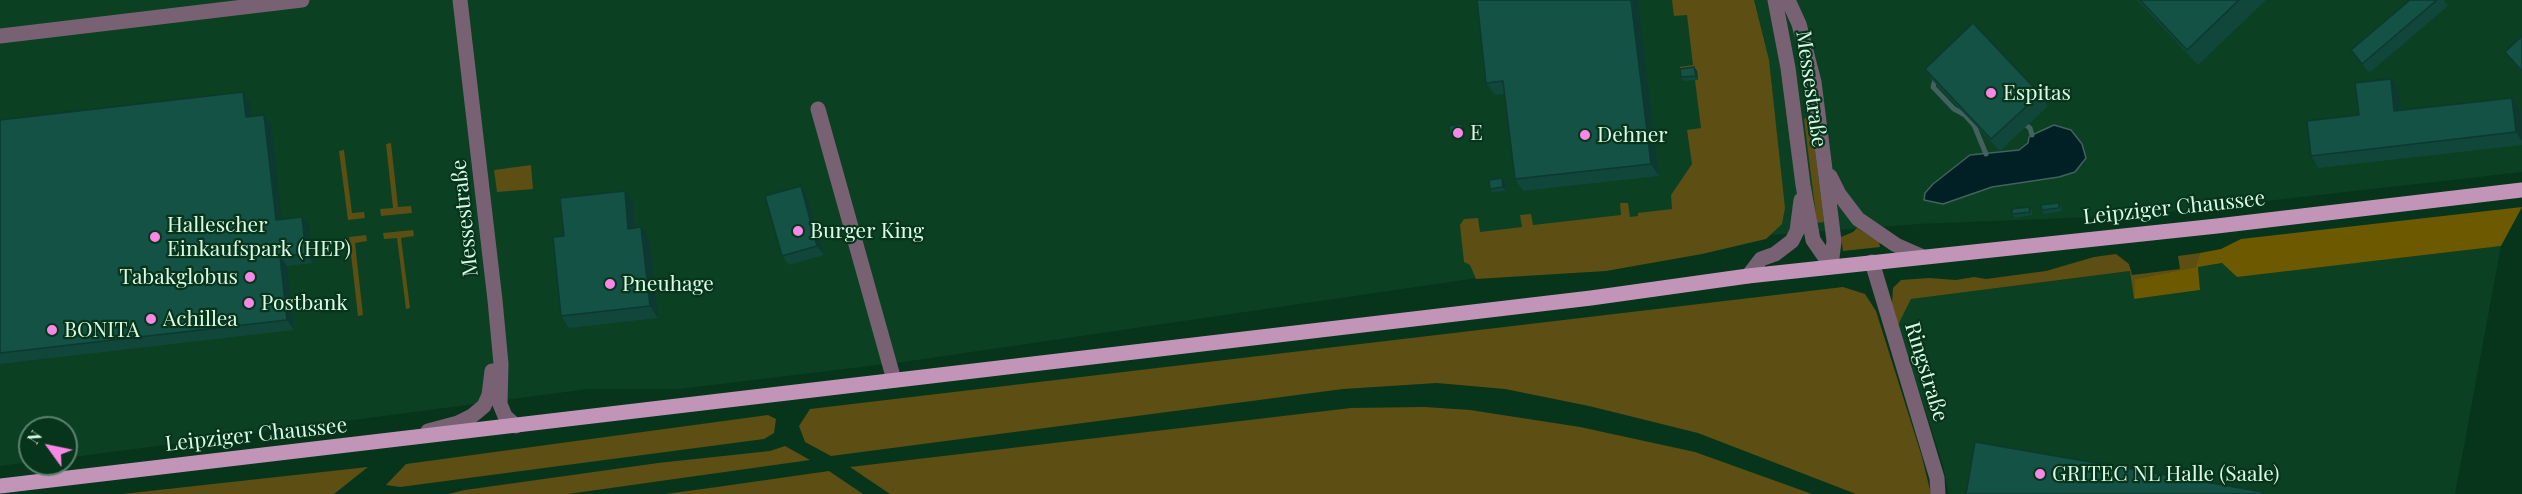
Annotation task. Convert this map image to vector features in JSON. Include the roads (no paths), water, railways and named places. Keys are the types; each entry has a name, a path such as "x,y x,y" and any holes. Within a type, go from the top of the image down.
{"main road":[{"name":"Leipziger Chaussee","path":"0,486 1591,298 1831,266 2217,226 2522,189"}],"street":[{"path":"0,36 302,0"},
{"name":"Messestraße","path":"460,0 495,300 501,364 500,404 505,416 516,426"},
{"name":"Messestraße","path":"1774,0 1788,68 1803,185 1813,240 1831,266"},
{"name":"Messestraße","path":"1788,0 1799,24 1814,82 1834,241 1831,266"},
{"path":"818,109 894,380"},
{"name":"Messestraße","path":"1826,168 1839,194 1858,219 1896,245 1921,256"},
{"name":"Messestraße","path":"1748,276 1761,259 1775,254 1792,241 1797,231 1803,185"},
{"name":"Ringstraße","path":"1872,262 1937,478 1938,494"},
{"path":"403,440 458,423 472,416 484,406 492,383 490,332 495,300"}],"water":[{"path":"2054,125 2071,130 2082,144 2086,158 2075,172 2059,177 1992,187 1943,204 1924,200 1925,193 1933,184 1970,155 2019,150 2028,143 2029,137"}],"waterway":[{"path":"1936,76 1933,87 1954,109 1965,115 1974,125 1986,154"},
{"path":"2023,123 2030,128 2032,135"}],"place":[{"name":"Espitas","path":"1991,93"},
{"name":"E","path":"1458,133"},
{"name":"Dehner","path":"1585,135"},
{"name":"Burger King","path":"798,231"},
{"name":"Hallescher Einkaufspark (HEP)","path":"155,237"},
{"name":"Tabakglobus","path":"250,277"},
{"name":"Pneuhage","path":"610,284"},
{"name":"Postbank","path":"249,303"},
{"name":"Achillea","path":"151,319"},
{"name":"BONITA","path":"52,330"},
{"name":"GRITEC NL Halle (Saale)","path":"2040,474"}]}
